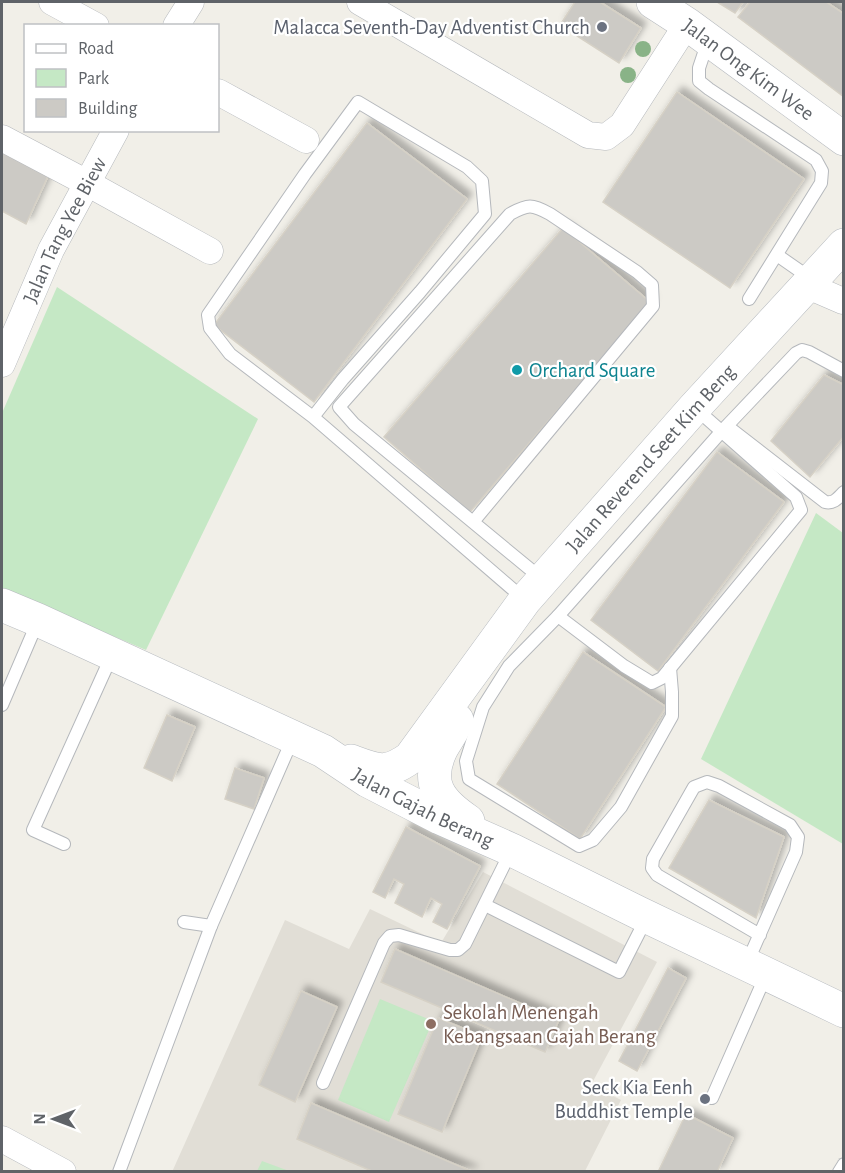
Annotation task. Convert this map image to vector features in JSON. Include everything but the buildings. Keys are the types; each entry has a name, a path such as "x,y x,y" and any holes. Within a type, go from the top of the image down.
{"street":[{"path":"52,2 92,24"},
{"path":"177,24 191,2"},
{"path":"360,2 588,135 606,138 622,125 697,32"},
{"name":"Jalan Ong Kim Wee","path":"653,2 843,139"},
{"path":"219,93 306,140"},
{"name":"Jalan Tang Yee Biew","path":"2,364 51,250 115,132"},
{"path":"2,138 210,251"},
{"name":"Jalan Reverend Seet Kim Beng","path":"323,751 365,767 383,771 398,767 410,758 534,590 694,408 843,245"},
{"path":"809,282 843,301"},
{"name":"Jalan Gajah Berang","path":"2,605 323,751 368,781 440,818 512,850 647,917 758,958 843,1011"},
{"name":"Jalan Reverend Seet Kim Beng","path":"468,679 456,725 441,751 434,770 437,789 443,800 455,812 512,850"},
{"path":"2,1139 63,1172"}],"lane":[{"path":"697,32 699,81 816,160 822,171 821,183 749,300"},
{"path":"313,417 485,214 482,181 467,167 358,102 305,174 208,315 210,328 230,354 534,590"},
{"path":"473,522 653,306 652,285 638,272 538,207 524,207 510,214 339,407 354,424 473,522 534,590"},
{"path":"777,255 809,282"},
{"path":"670,668 672,716 621,807 593,840 579,846 469,779 466,761 483,707 509,666 558,616 724,429 796,353 802,350 843,371"},
{"path":"694,408 825,502 835,501 843,492"},
{"path":"558,616 624,666 652,683 662,678 801,510 796,497 724,429"},
{"path":"2,705 38,620"},
{"path":"64,844 33,830 113,654"},
{"path":"119,1172 211,926 294,737"},
{"path":"712,1098 796,852 798,837 790,825 719,786 707,782 694,787 653,859 652,868 657,875 758,958"},
{"path":"323,1083 384,943 390,936 399,935 450,950 458,950 465,944 512,850"},
{"path":"484,905 619,972 647,917"},
{"path":"184,922 211,926"},
{"path":"839,1172 843,1164"}],"shaded area":[{"name":"Sekolah Menengah Kebangsaan Gajah Berang","path":"483,872 657,962 591,1085 621,1100 585,1171 172,1172 285,920 349,949 370,909 441,943"}],"green space":[{"path":"57,287 258,419 146,650 2,589 2,413"},
{"path":"816,513 843,533 843,844 701,759"},
{"path":"380,999 433,1021 389,1122 338,1100"},
{"path":"262,1161 289,1171 257,1171"}],"place":[{"name":"Malacca Seventh-Day Adventist Church","path":"602,27"},
{"name":"Orchard Square","path":"517,370"},
{"name":"Sekolah Menengah Kebangsaan Gajah Berang","path":"431,1024"},
{"name":"Seck Kia Eenh Buddhist Temple","path":"705,1099"}]}
